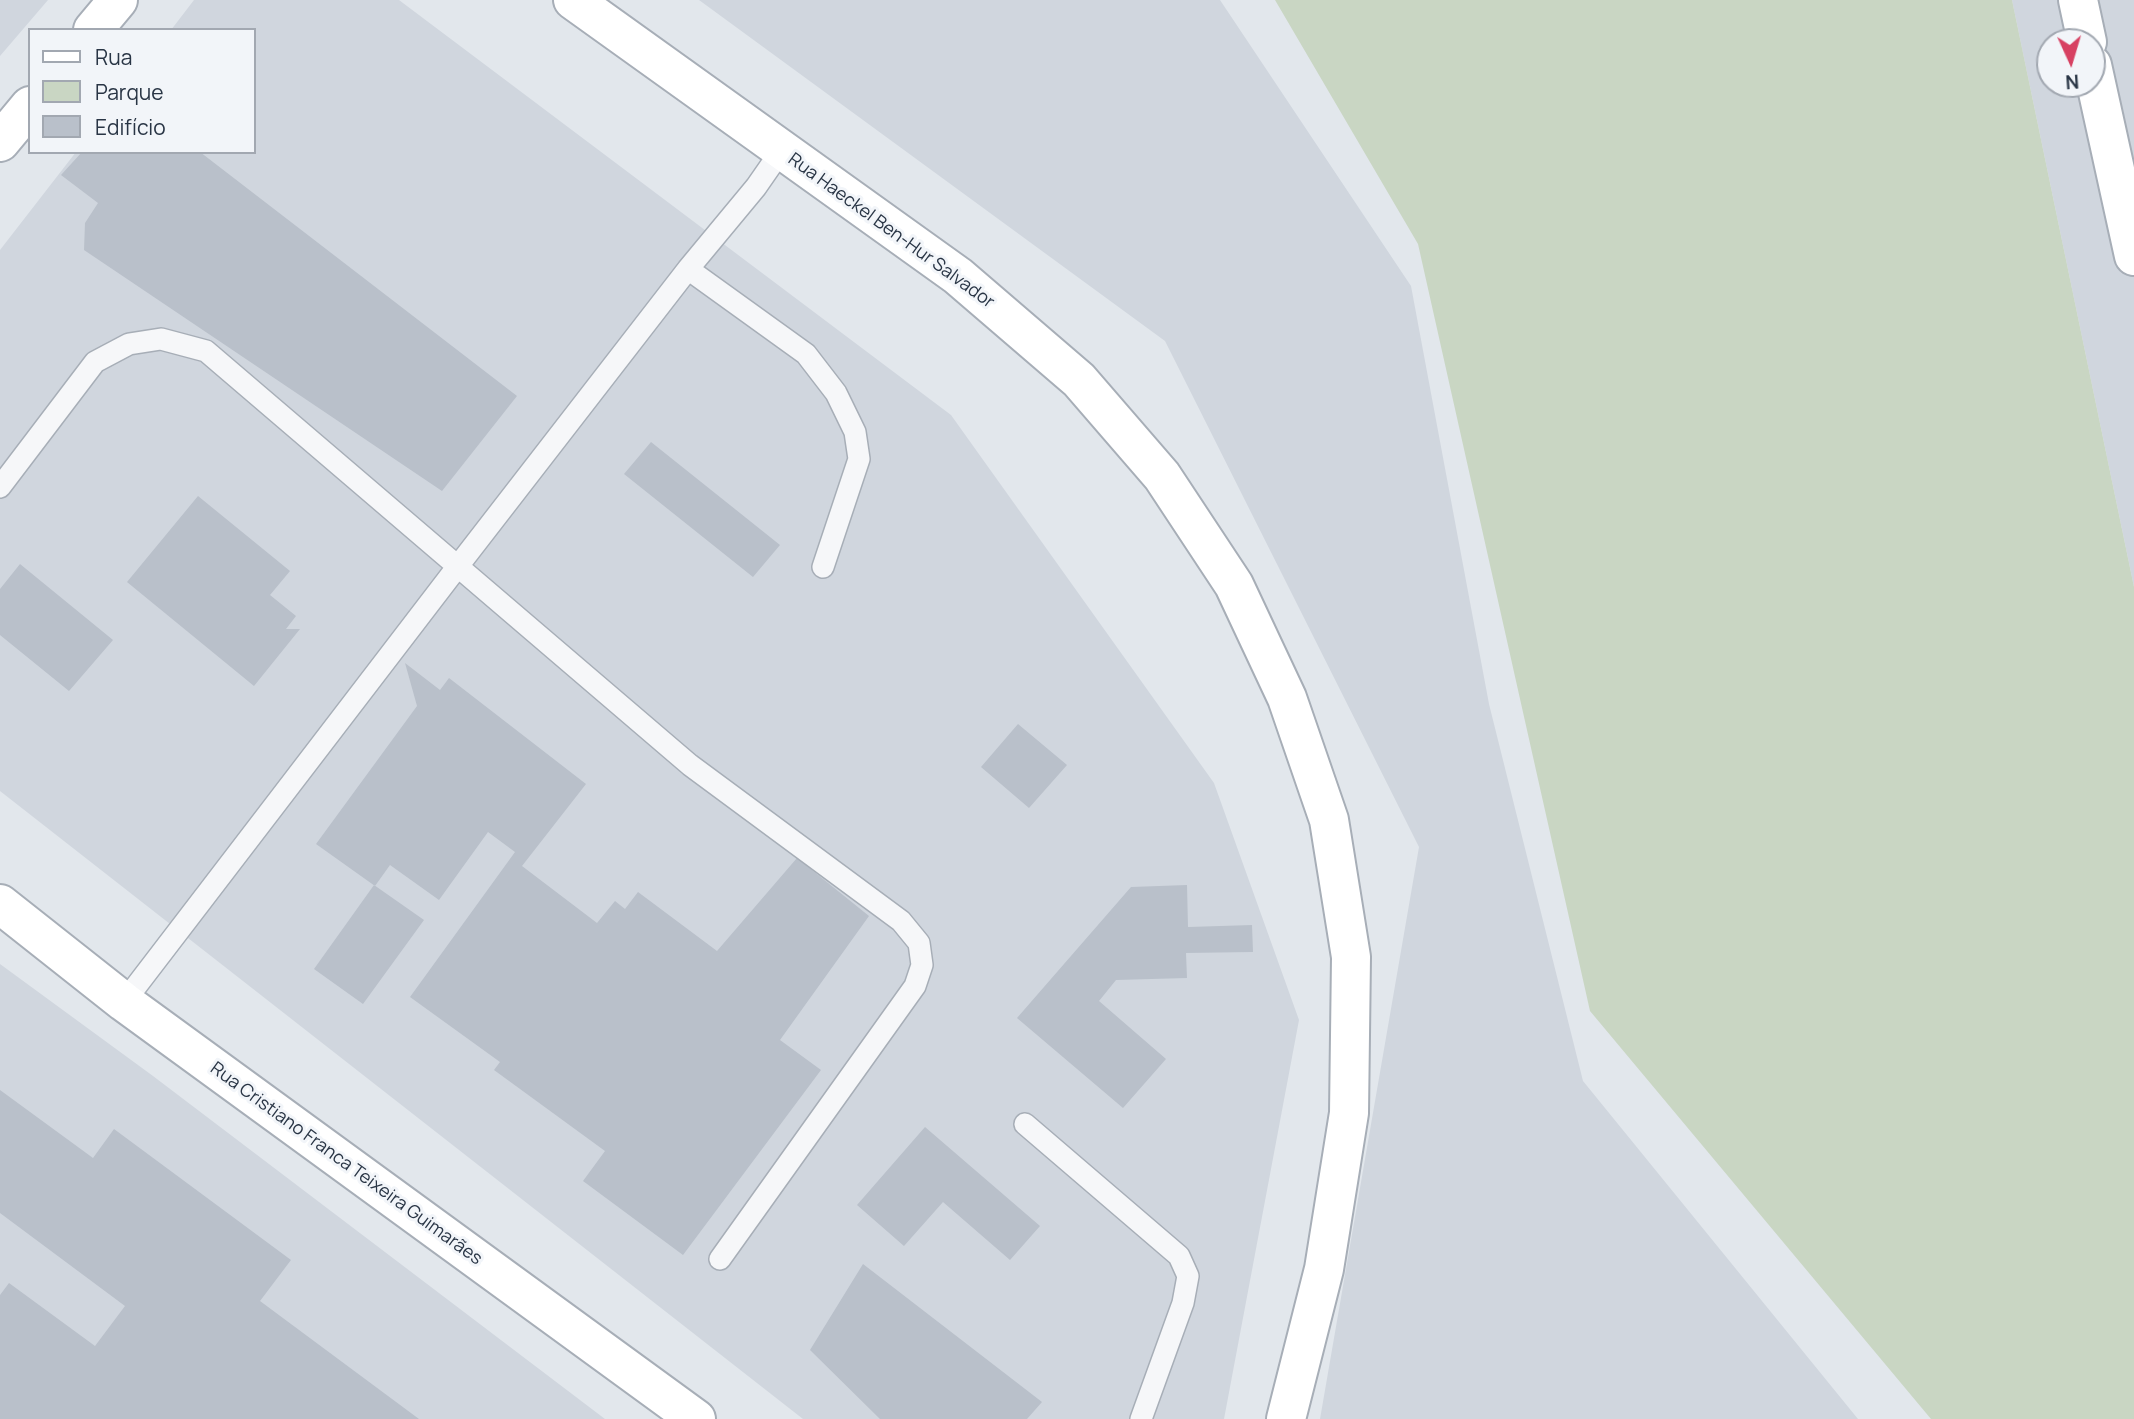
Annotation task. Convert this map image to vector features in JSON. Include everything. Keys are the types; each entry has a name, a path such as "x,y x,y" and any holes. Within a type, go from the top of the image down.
{"street":[{"path":"95,28 118,0"},
{"name":"Rua Haeckel Ben-Hur Salvador","path":"573,0 958,276 1079,380 1162,476 1234,585 1287,698 1329,820 1351,957 1349,1113 1324,1269 1286,1419"},
{"path":"2078,0 2084,28"},
{"path":"2099,98 2134,256"},
{"path":"0,142 28,108"},
{"name":"Rua Cristiano Franca Teixeira Guimarães","path":"0,904 124,1002 696,1419"}],"lane":[{"path":"124,1002 688,269 756,187 781,151"},
{"path":"688,269 806,354 836,393 855,432 859,459 823,567"},
{"path":"0,487 95,362 129,344 162,339 206,351 690,765 901,921 919,943 922,965 915,986 720,1259"},
{"path":"1026,1124 1179,1256 1188,1276 1183,1303 1141,1419"}],"shaded area":[{"path":"0,0 48,0 0,56"},
{"path":"194,0 399,0 951,415 1214,783 1299,1020 1224,1419 803,1419 0,791 0,250 74,154 256,154 256,28 173,28"},
{"path":"699,0 1220,0 1411,286 1489,704 1583,1081 1858,1419 1320,1419 1419,847 1165,341"},
{"path":"2012,0 2134,0 2134,587"},
{"path":"0,964 153,1076 605,1419 0,1419"}],"green space":[{"path":"1275,0 2012,0 2134,587 2134,1419 1931,1419 1590,1011 1418,244"}],"building":[{"path":"80,154 203,154 517,396 442,491 84,250 85,223 98,203 61,175"},
{"path":"651,442 780,545 753,577 624,474"},
{"path":"198,496 290,571 270,595 296,616 286,629 300,629 254,686 127,582"},
{"path":"20,564 113,640 69,691 0,635 0,589"},
{"path":"405,663 440,690 449,678 586,784 522,866 597,923 615,901 625,909 638,892 717,951 797,858 869,916 780,1040 821,1070 683,1255 583,1181 605,1151 494,1070 500,1062 410,997 515,852 488,832 439,900 390,865 375,886 316,844 417,706"},
{"path":"1018,724 1067,765 1029,808 981,767"},
{"path":"374,885 424,920 363,1004 314,969"},
{"path":"1187,885 1188,927 1252,925 1253,952 1186,953 1187,978 1116,980 1099,1001 1166,1059 1123,1108 1017,1018 1131,887"},
{"path":"0,1090 93,1158 114,1129 291,1260 260,1301 419,1419 0,1419 0,1295 9,1283 95,1346 125,1306 0,1213"},
{"path":"925,1127 1040,1226 1010,1260 943,1202 904,1246 857,1205"},
{"path":"863,1264 1042,1402 1027,1419 880,1419 810,1350"}]}
